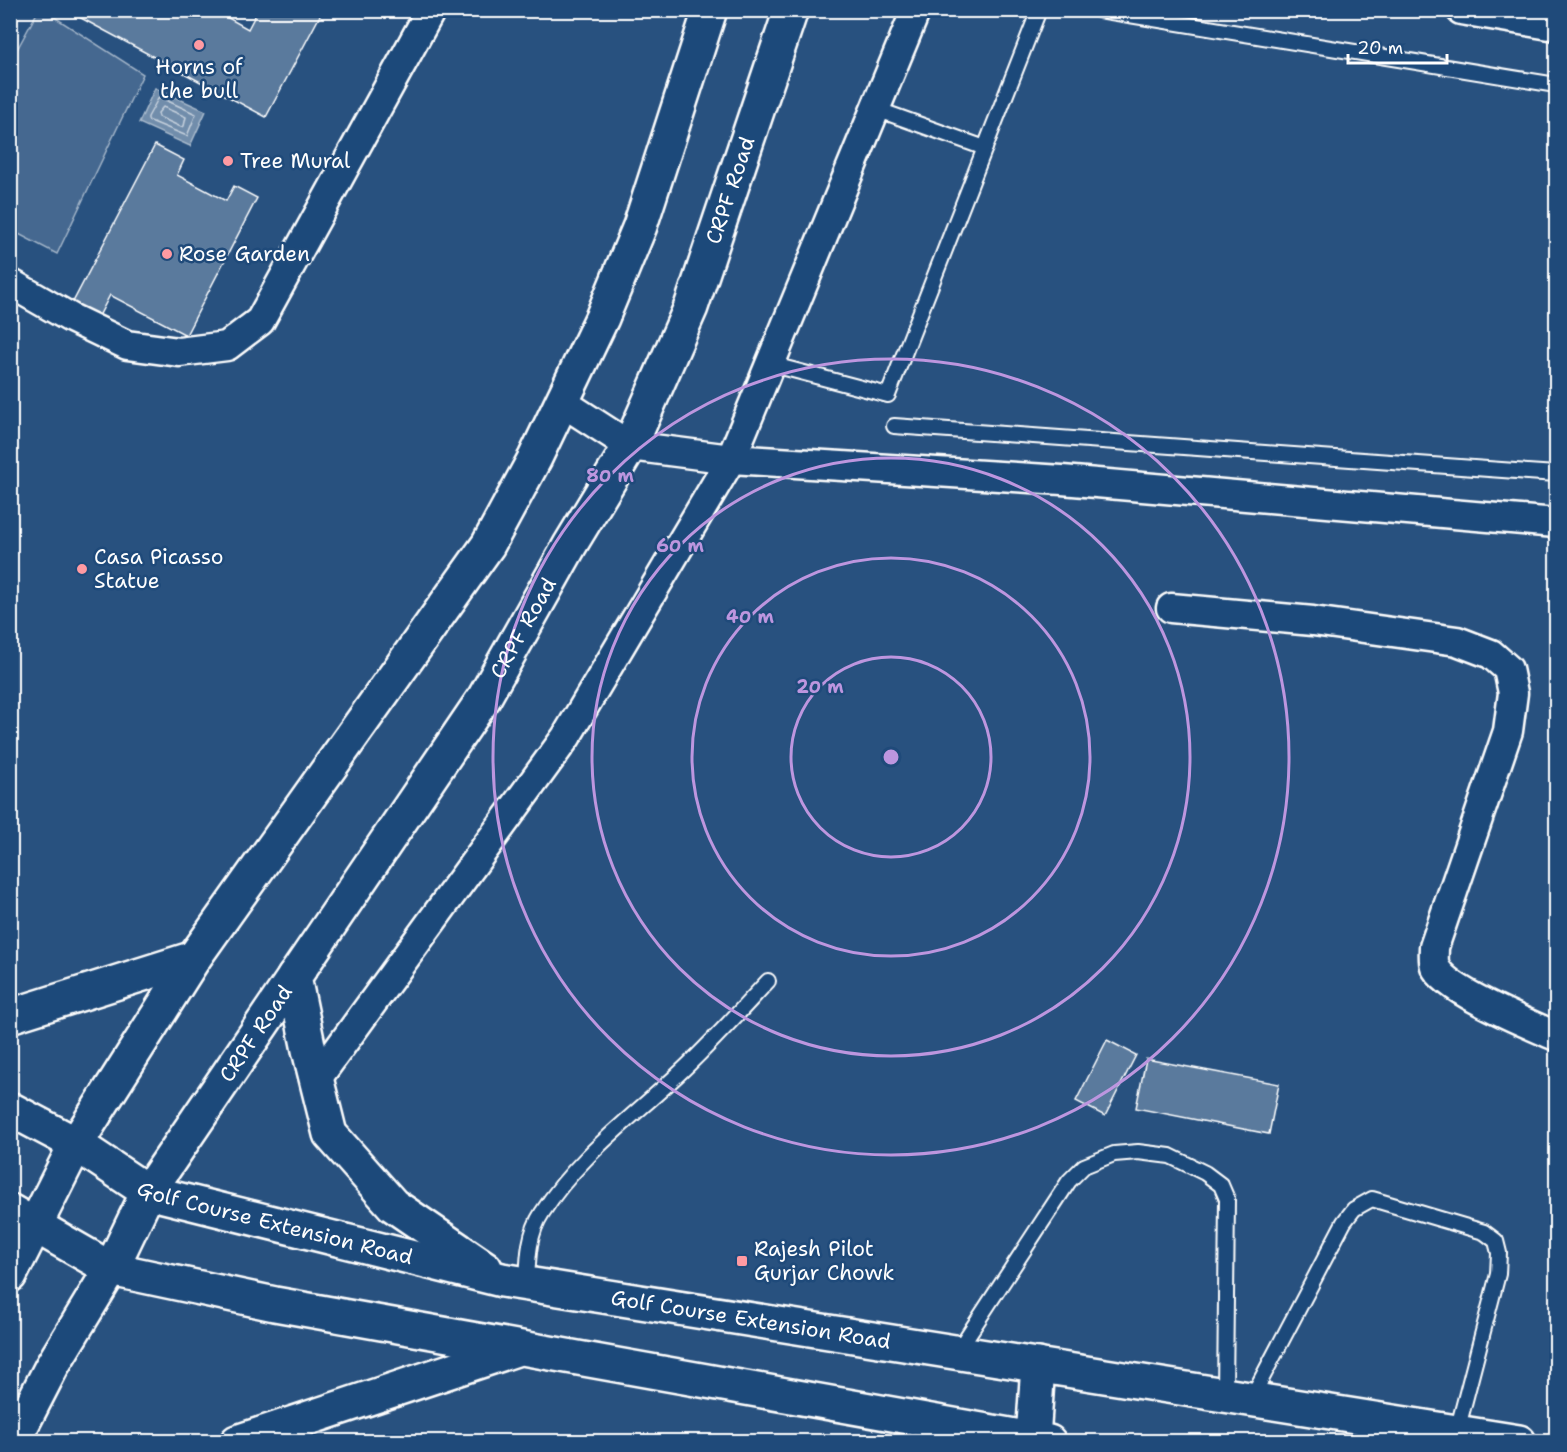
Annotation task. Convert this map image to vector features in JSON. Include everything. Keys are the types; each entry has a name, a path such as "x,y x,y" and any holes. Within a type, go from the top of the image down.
{"main road":[{"path":"10,1275 23,1218 76,1144 194,958 488,545 535,458 602,318 640,226 710,10"},
{"name":"CRPF Road","path":"13,1442 52,1366 111,1269 148,1192 484,698 570,545 630,446 692,307 790,10"},
{"path":"10,1016 194,958"},
{"path":"294,977 330,1134 393,1206 514,1282"},
{"name":"Golf Course Extension Road","path":"10,1109 76,1144 148,1192 514,1282 1518,1441"},
{"path":"23,1218 111,1269 275,1304 1041,1440 1038,1365"},
{"path":"237,1442 520,1348"}],"street":[{"path":"10,283 71,318 127,345 179,352 227,346 260,321 431,10"},
{"path":"316,1080 566,737 731,459 916,10"},
{"path":"1461,10 1557,26"},
{"path":"562,402 630,446 731,459 1062,480 1557,523"},
{"path":"1171,608 1313,621 1457,641 1491,654 1508,669 1513,693 1508,731 1434,947 1435,966 1447,981 1485,1003 1557,1036"}],"lane":[{"path":"770,364 888,395 1039,10"},
{"path":"1099,10 1557,85"},
{"path":"876,109 985,148"},
{"path":"894,426 1557,474"},
{"path":"514,1282 528,1252 541,1214 585,1160 690,1063 768,981"},
{"path":"957,1352 1069,1181 1084,1166 1114,1154 1138,1152 1170,1156 1205,1173 1221,1185 1227,1199 1238,1397"},
{"path":"1238,1397 1344,1222 1354,1209 1372,1199 1484,1232 1497,1241 1498,1274 1457,1432"}],"shaded area":[{"path":"38,11 45,11 143,74 57,254 11,230 10,82 13,57"}],"water":[{"path":"155,88 206,111 190,146 139,123"}],"building":[{"path":"66,10 214,10 248,29 258,10 323,10 266,117"},
{"path":"155,145 184,160 177,175 226,201 234,186 257,198 186,335 110,295 98,318 72,304"},
{"path":"1107,1040 1136,1055 1105,1116 1076,1101"},
{"path":"1146,1059 1279,1084 1269,1134 1136,1108"}],"place":[{"name":"Horns of the bull","path":"199,45"},
{"name":"Tree Mural","path":"228,161"},
{"name":"Rose Garden","path":"167,254"},
{"name":"Casa Picasso Statue","path":"82,569"},
{"name":"Rajesh Pilot Gurjar Chowk","path":"742,1261"}]}
